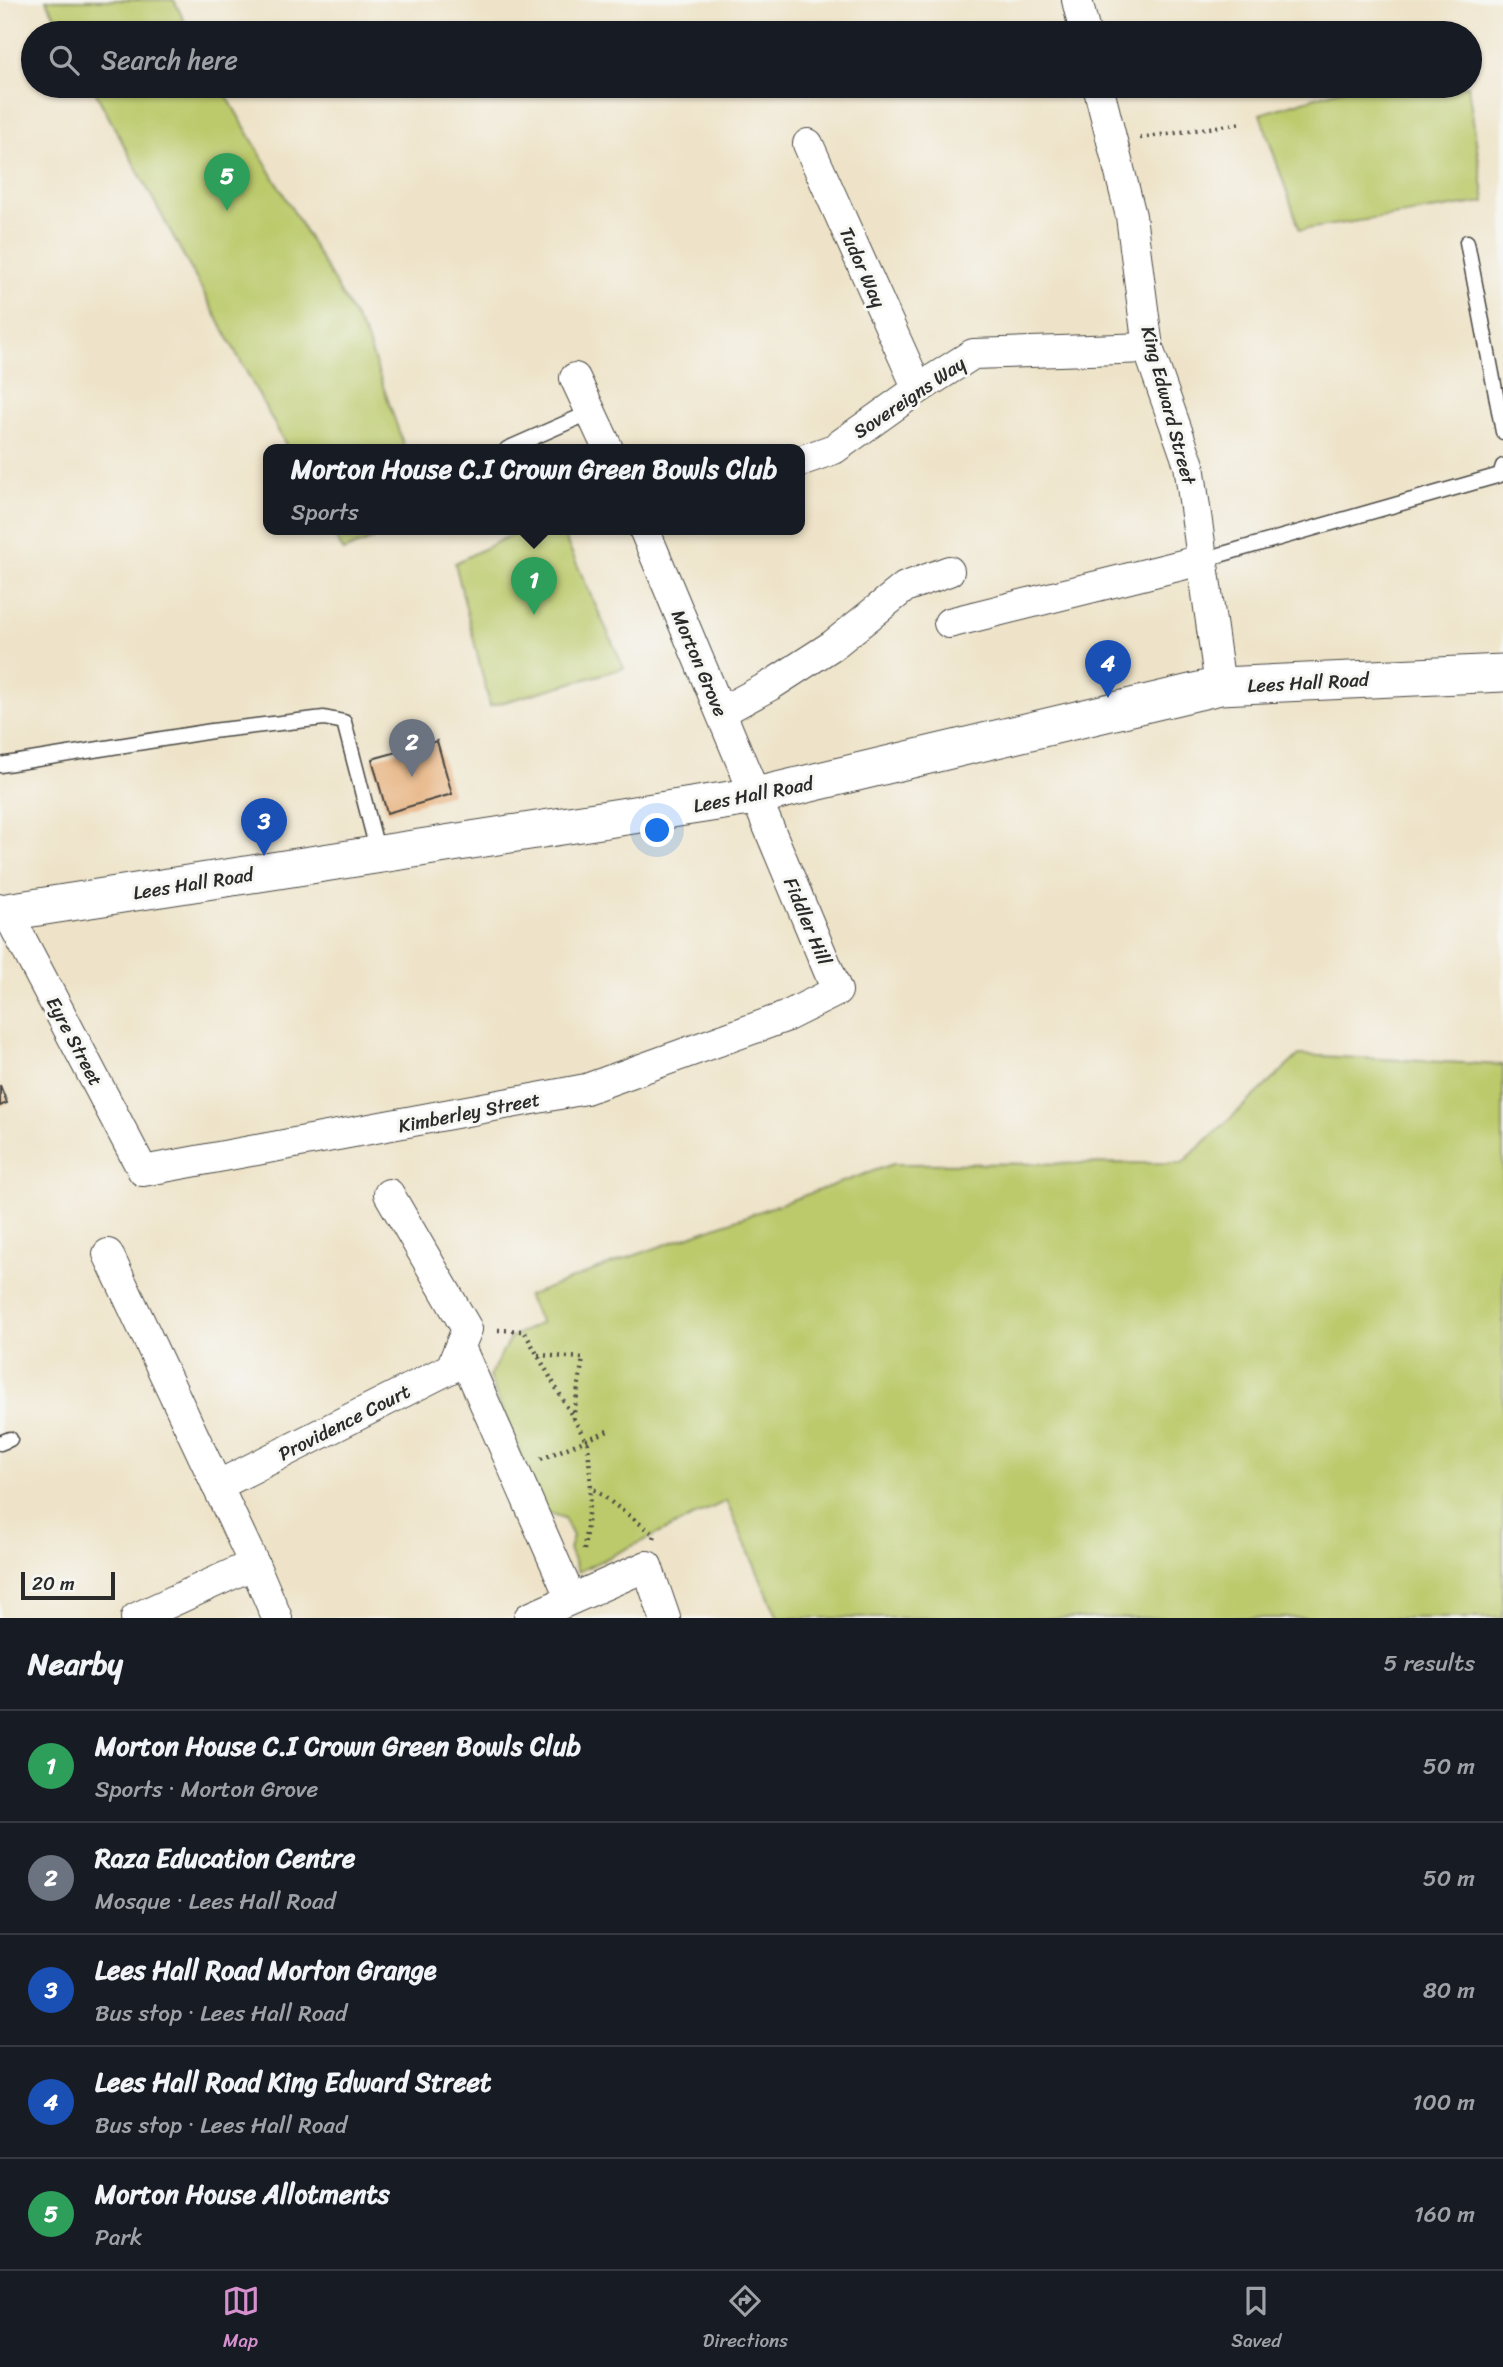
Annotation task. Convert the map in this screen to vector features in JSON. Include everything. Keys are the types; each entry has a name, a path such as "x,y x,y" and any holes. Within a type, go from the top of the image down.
{"street":[{"path":"1077,0 1082,21"},
{"name":"King Edward Street","path":"1101,98 1131,216 1148,348 1189,465 1220,686"},
{"name":"Tudor Way","path":"808,144 918,389"},
{"name":"Sovereigns Way","path":"805,459 834,449 918,389 973,354 1148,348"},
{"path":"575,378 606,444"},
{"name":"Morton Grove","path":"646,535 756,796"},
{"path":"948,623 1202,560"},
{"path":"721,712 771,685 834,645 905,587 949,571"},
{"name":"Lees Hall Road","path":"4,912 756,796 1220,686 1503,673"},
{"name":"Fiddler Hill","path":"756,796 837,991 785,1017"},
{"name":"Eyre Street","path":"4,912 143,1171"},
{"name":"Kimberley Street","path":"143,1171 586,1089 785,1017"},
{"path":"389,1194 467,1329 460,1347 578,1596"},
{"path":"108,1254 277,1618"},
{"name":"Providence Court","path":"217,1486 451,1367 460,1347"},
{"path":"136,1618 254,1564"},
{"path":"529,1618 647,1566 665,1618"}],"lane":[{"path":"1467,242 1503,432"},
{"path":"518,444 591,412"},
{"path":"1202,560 1456,489 1500,475 1503,466"},
{"path":"0,765 212,732 324,718 336,719 344,722 378,855"}],"path":[{"path":"1112,142 1243,123"},
{"path":"524,1331 587,1444 592,1488 578,1596"},
{"path":"537,1355 583,1358 573,1419"},
{"path":"534,1462 610,1430"},
{"path":"592,1488 655,1535 647,1566"}],"green space":[{"path":"46,0 174,0 184,21 57,21"},
{"path":"98,98 228,98 366,337 403,444 285,444"},
{"path":"1313,98 1470,98 1485,202 1300,230 1260,114"},
{"path":"334,535 384,535 343,551"},
{"path":"511,535 564,535 624,668 490,706 455,563"},
{"path":"1299,1055 1503,1065 1503,1618 778,1618 726,1501 578,1572 569,1549 573,1536 564,1518 543,1511 489,1377 510,1338 541,1323 527,1296 893,1164 1182,1163"}],"building":[{"path":"437,741 452,794 387,813 372,759"},
{"path":"0,1085 7,1103 0,1106"}],"place":[{"name":"Morton House Allotments","path":"227,211"},
{"name":"Morton House C.I Crown Green Bowls Club","path":"534,615"},
{"name":"Lees Hall Road King Edward Street","path":"1108,698"},
{"name":"Raza Education Centre","path":"412,777"},
{"name":"Lees Hall Road Morton Grange","path":"264,856"}]}
